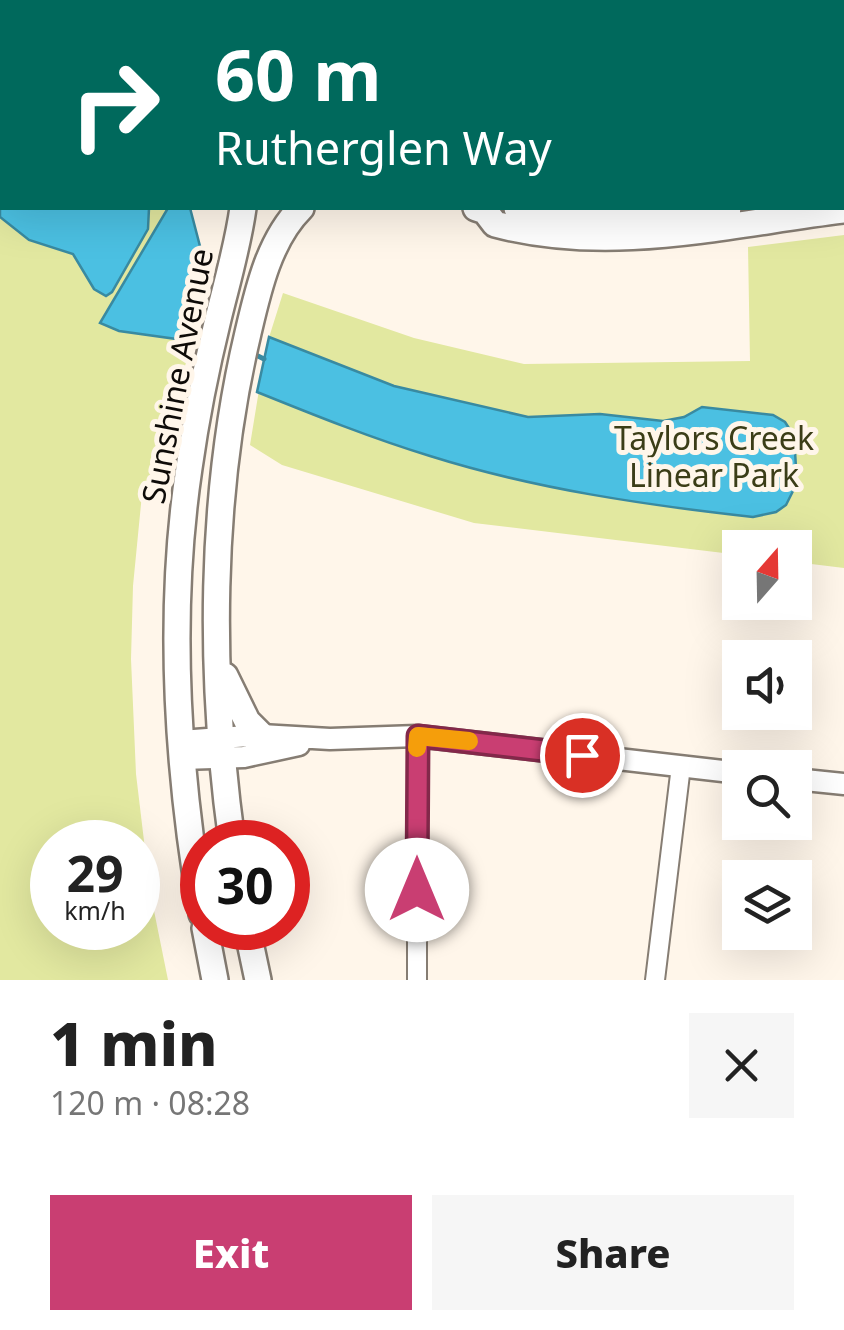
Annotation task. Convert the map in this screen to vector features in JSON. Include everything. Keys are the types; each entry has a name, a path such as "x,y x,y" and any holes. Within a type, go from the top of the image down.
{"main road":[{"name":"Sunshine Avenue","path":"191,820 182,750 178,618 182,539 188,472 208,363 243,210"},
{"name":"Sunshine Avenue","path":"230,820 218,662 222,504 236,384 252,317 275,248 299,210"},
{"path":"486,210 495,224 570,237 716,210"},
{"path":"525,210 609,228 678,234 844,210"},
{"path":"218,662 241,711 261,736"},
{"path":"209,950 215,980"},
{"path":"252,950 258,980"}],"street":[{"path":"223,748 261,736 330,739"},
{"path":"182,750 418,736 722,771"},
{"path":"417,980 418,736"},
{"path":"655,980 681,766"},
{"path":"812,781 844,784"}],"green space":[{"path":"0,210 191,210 207,273 186,363 163,427 159,456 142,494 131,659 142,820 30,820 30,950 160,950 160,940 168,980 0,980"},
{"name":"Taylors Creek Linear Park","path":"844,235 844,568 812,564 812,530 722,530 722,553 474,523 282,465 250,445 266,347 283,293 414,338 524,364 750,361 748,247"}],"water":[{"path":"0,210 149,210 148,229 106,296 94,289 73,254 29,240 0,217"},
{"path":"167,210 191,210 207,273 191,341 119,331 100,323"},
{"path":"269,337 394,386 528,417 600,414 663,421 684,417 702,407 773,415 785,422 794,436 797,483 786,505 776,512 753,517 590,494 470,468 386,442 257,392"}],"waterway":[{"path":"250,352 264,359"}],"slow traffic":[{"path":"417,748 418,736 469,741"}],"route":[{"path":"417,890 418,736 582,755"}]}
